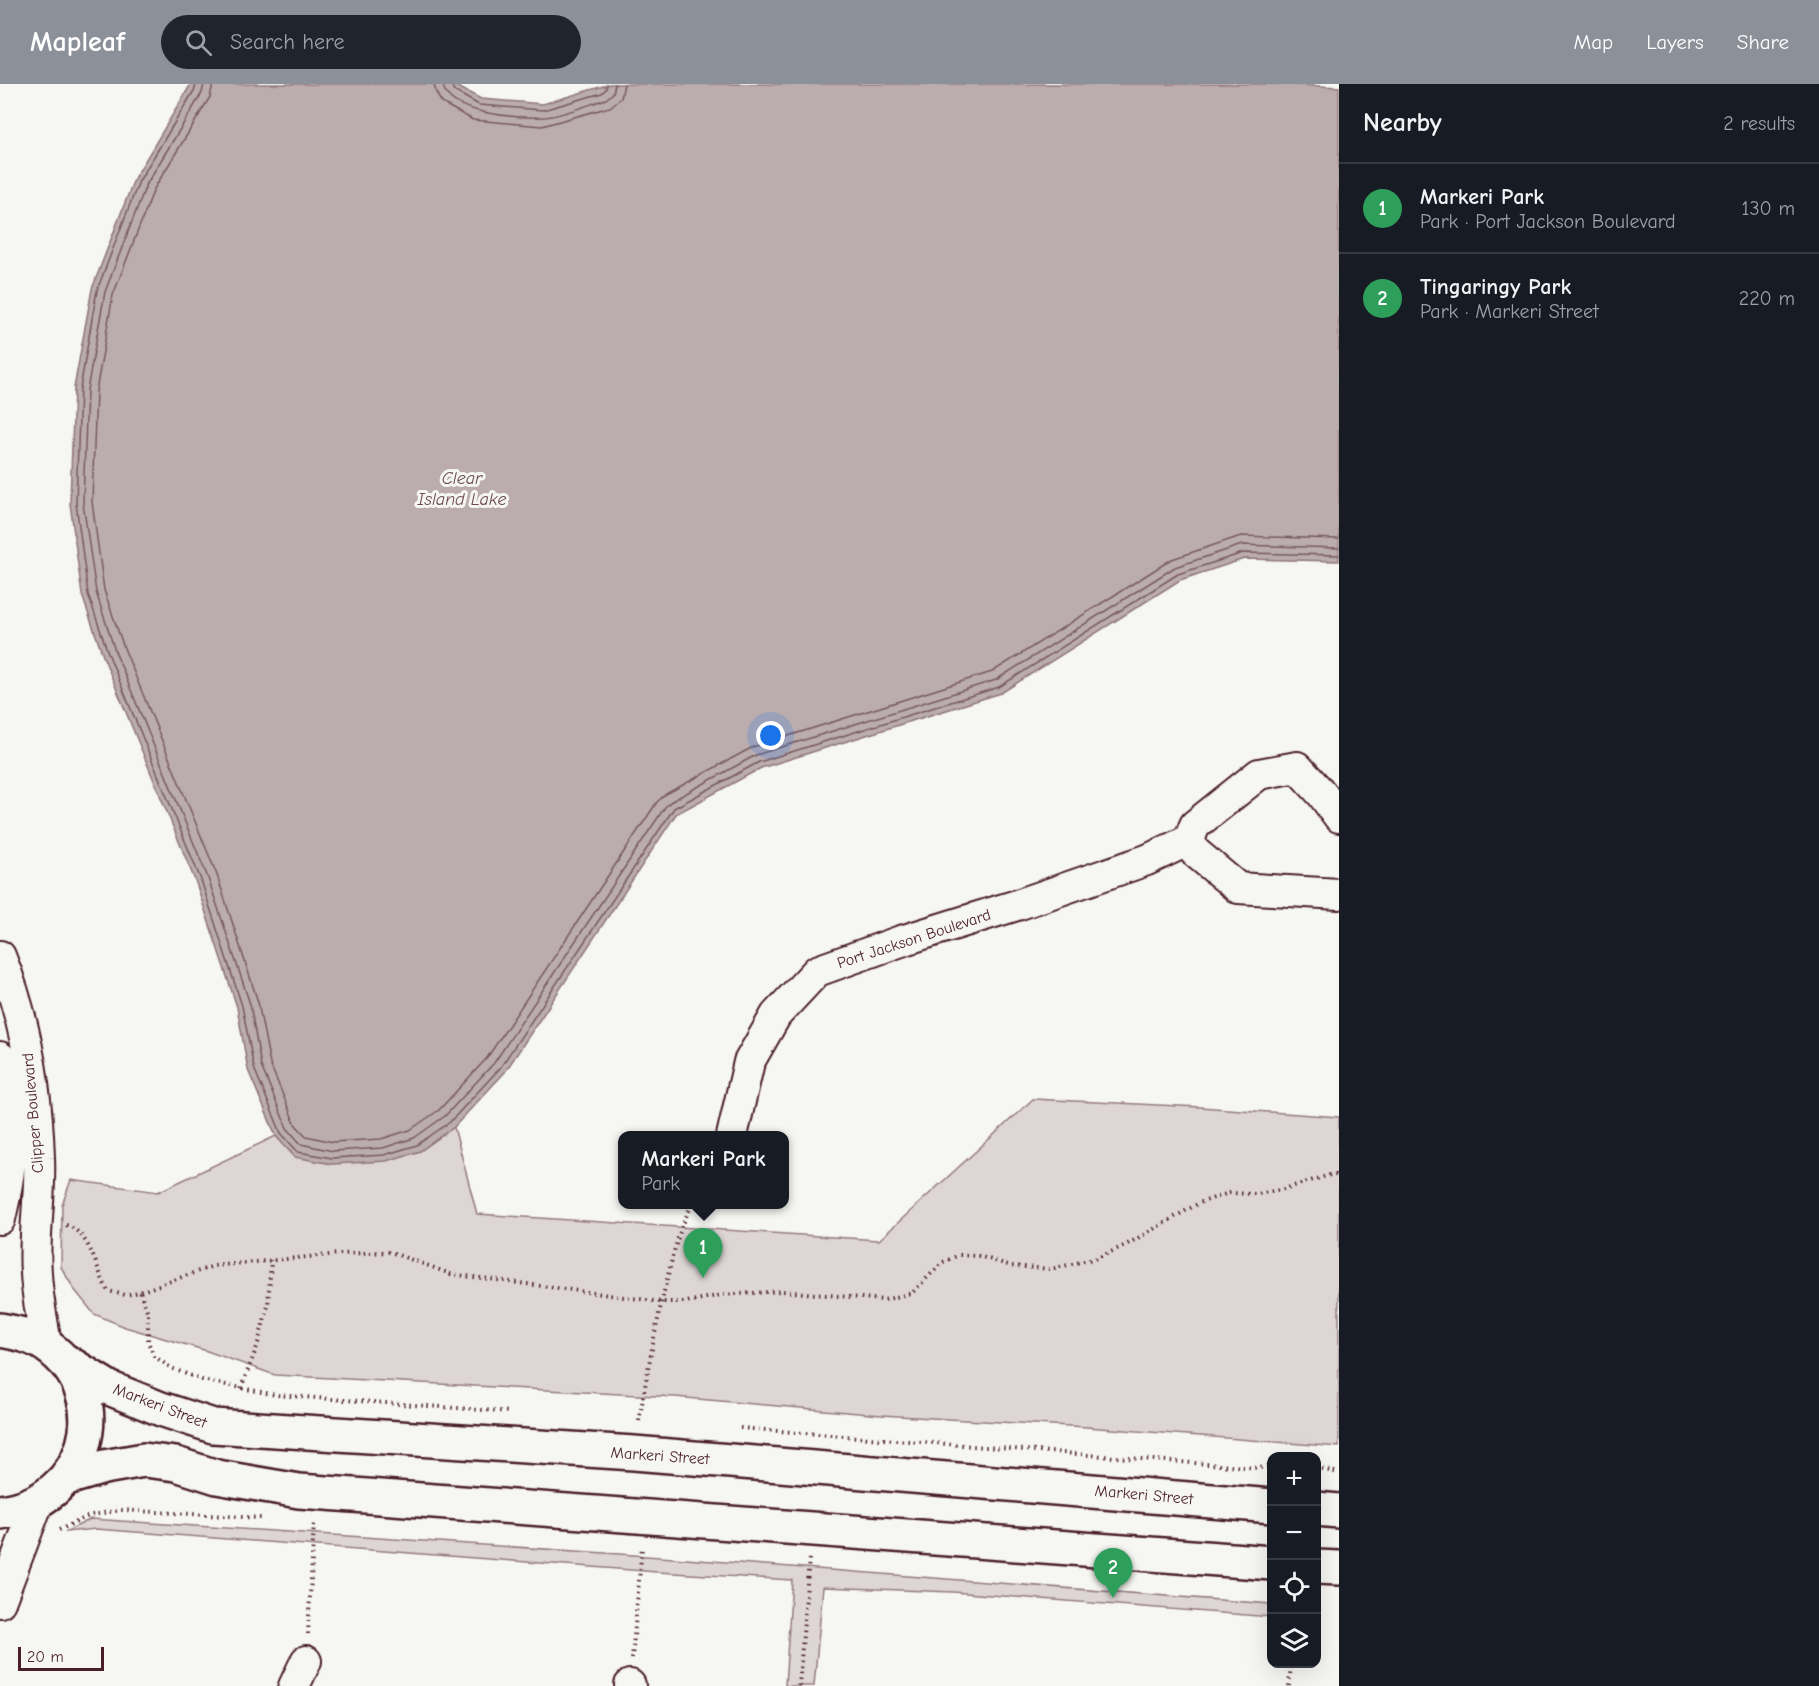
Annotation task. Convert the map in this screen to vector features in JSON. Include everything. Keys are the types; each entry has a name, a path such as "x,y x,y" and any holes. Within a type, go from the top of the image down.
{"main road":[{"name":"Markeri Street","path":"0,1330 24,1334 109,1388 161,1409 213,1426 634,1453 1267,1506"},
{"path":"0,1512 20,1509 38,1502 54,1491 67,1478 80,1455 87,1430 85,1404 77,1380 54,1352"},
{"path":"67,1478 104,1467 144,1460 176,1464 217,1477 299,1491 1267,1563"},
{"path":"1321,1509 1339,1511"},
{"path":"1321,1567 1339,1568"}],"street":[{"path":"1339,817 1297,767 1259,774 1195,825 1189,840 1195,852 1238,888 1339,894"},
{"name":"Port Jackson Boulevard","path":"733,1131 749,1062 776,1015 817,971 1136,864 1189,840"},
{"name":"Clipper Boulevard","path":"0,956 15,999 27,1046 40,1159 36,1272 54,1352"},
{"name":"Clipper Boulevard","path":"0,1057 9,1093 11,1135 8,1174 0,1219"},
{"path":"0,1602 38,1502"}],"path":[{"path":"61,1223 71,1227 84,1239 100,1278 108,1291 125,1295 140,1292 213,1266 339,1254 390,1252 452,1274 662,1302 686,1302 722,1295 782,1291 885,1300 912,1293 943,1263 959,1255 979,1256 1011,1266 1051,1269 1097,1258 1126,1245 1199,1203 1229,1193 1258,1194 1330,1175 1339,1175"},
{"path":"639,1421 662,1302 675,1248 690,1209"},
{"path":"241,1388 257,1347 268,1306 271,1260"},
{"path":"140,1292 148,1313 148,1342 154,1356 171,1368 202,1380 276,1395 522,1412"},
{"path":"628,1420 650,1421"},
{"path":"738,1428 1258,1468 1267,1467"},
{"path":"1321,1469 1339,1473"},
{"path":"300,1673 314,1521"},
{"path":"630,1685 642,1546"},
{"path":"799,1686 808,1558"},
{"path":"1289,1686 1291,1668"}],"shaded area":[{"path":"1033,1099 1200,1107 1339,1117 1339,1447 1087,1427 881,1415 675,1397 275,1375 204,1350 125,1327 94,1314 74,1289 61,1267 62,1205 71,1180 158,1192 276,1136 295,1157 388,1160 420,1151 454,1127 477,1214 879,1240"},
{"path":"91,1519 620,1554 1267,1604 1267,1617 953,1592 823,1587 814,1686 785,1686 792,1580 657,1572 96,1529 65,1532"}],"water":[{"name":"Clear Island Lake","path":"191,84 452,84 481,99 543,104 610,84 1277,84 1339,87 1339,561 1244,559 1180,580 1001,693 761,768 676,814 505,1072 454,1127 420,1151 386,1161 332,1164 295,1157 276,1136 248,1070 237,1007 196,883 103,656 82,595 70,503 74,388 92,289 134,179"}],"place":[{"name":"Markeri Park","path":"703,1278"},
{"name":"Tingaringy Park","path":"1113,1598"}]}
